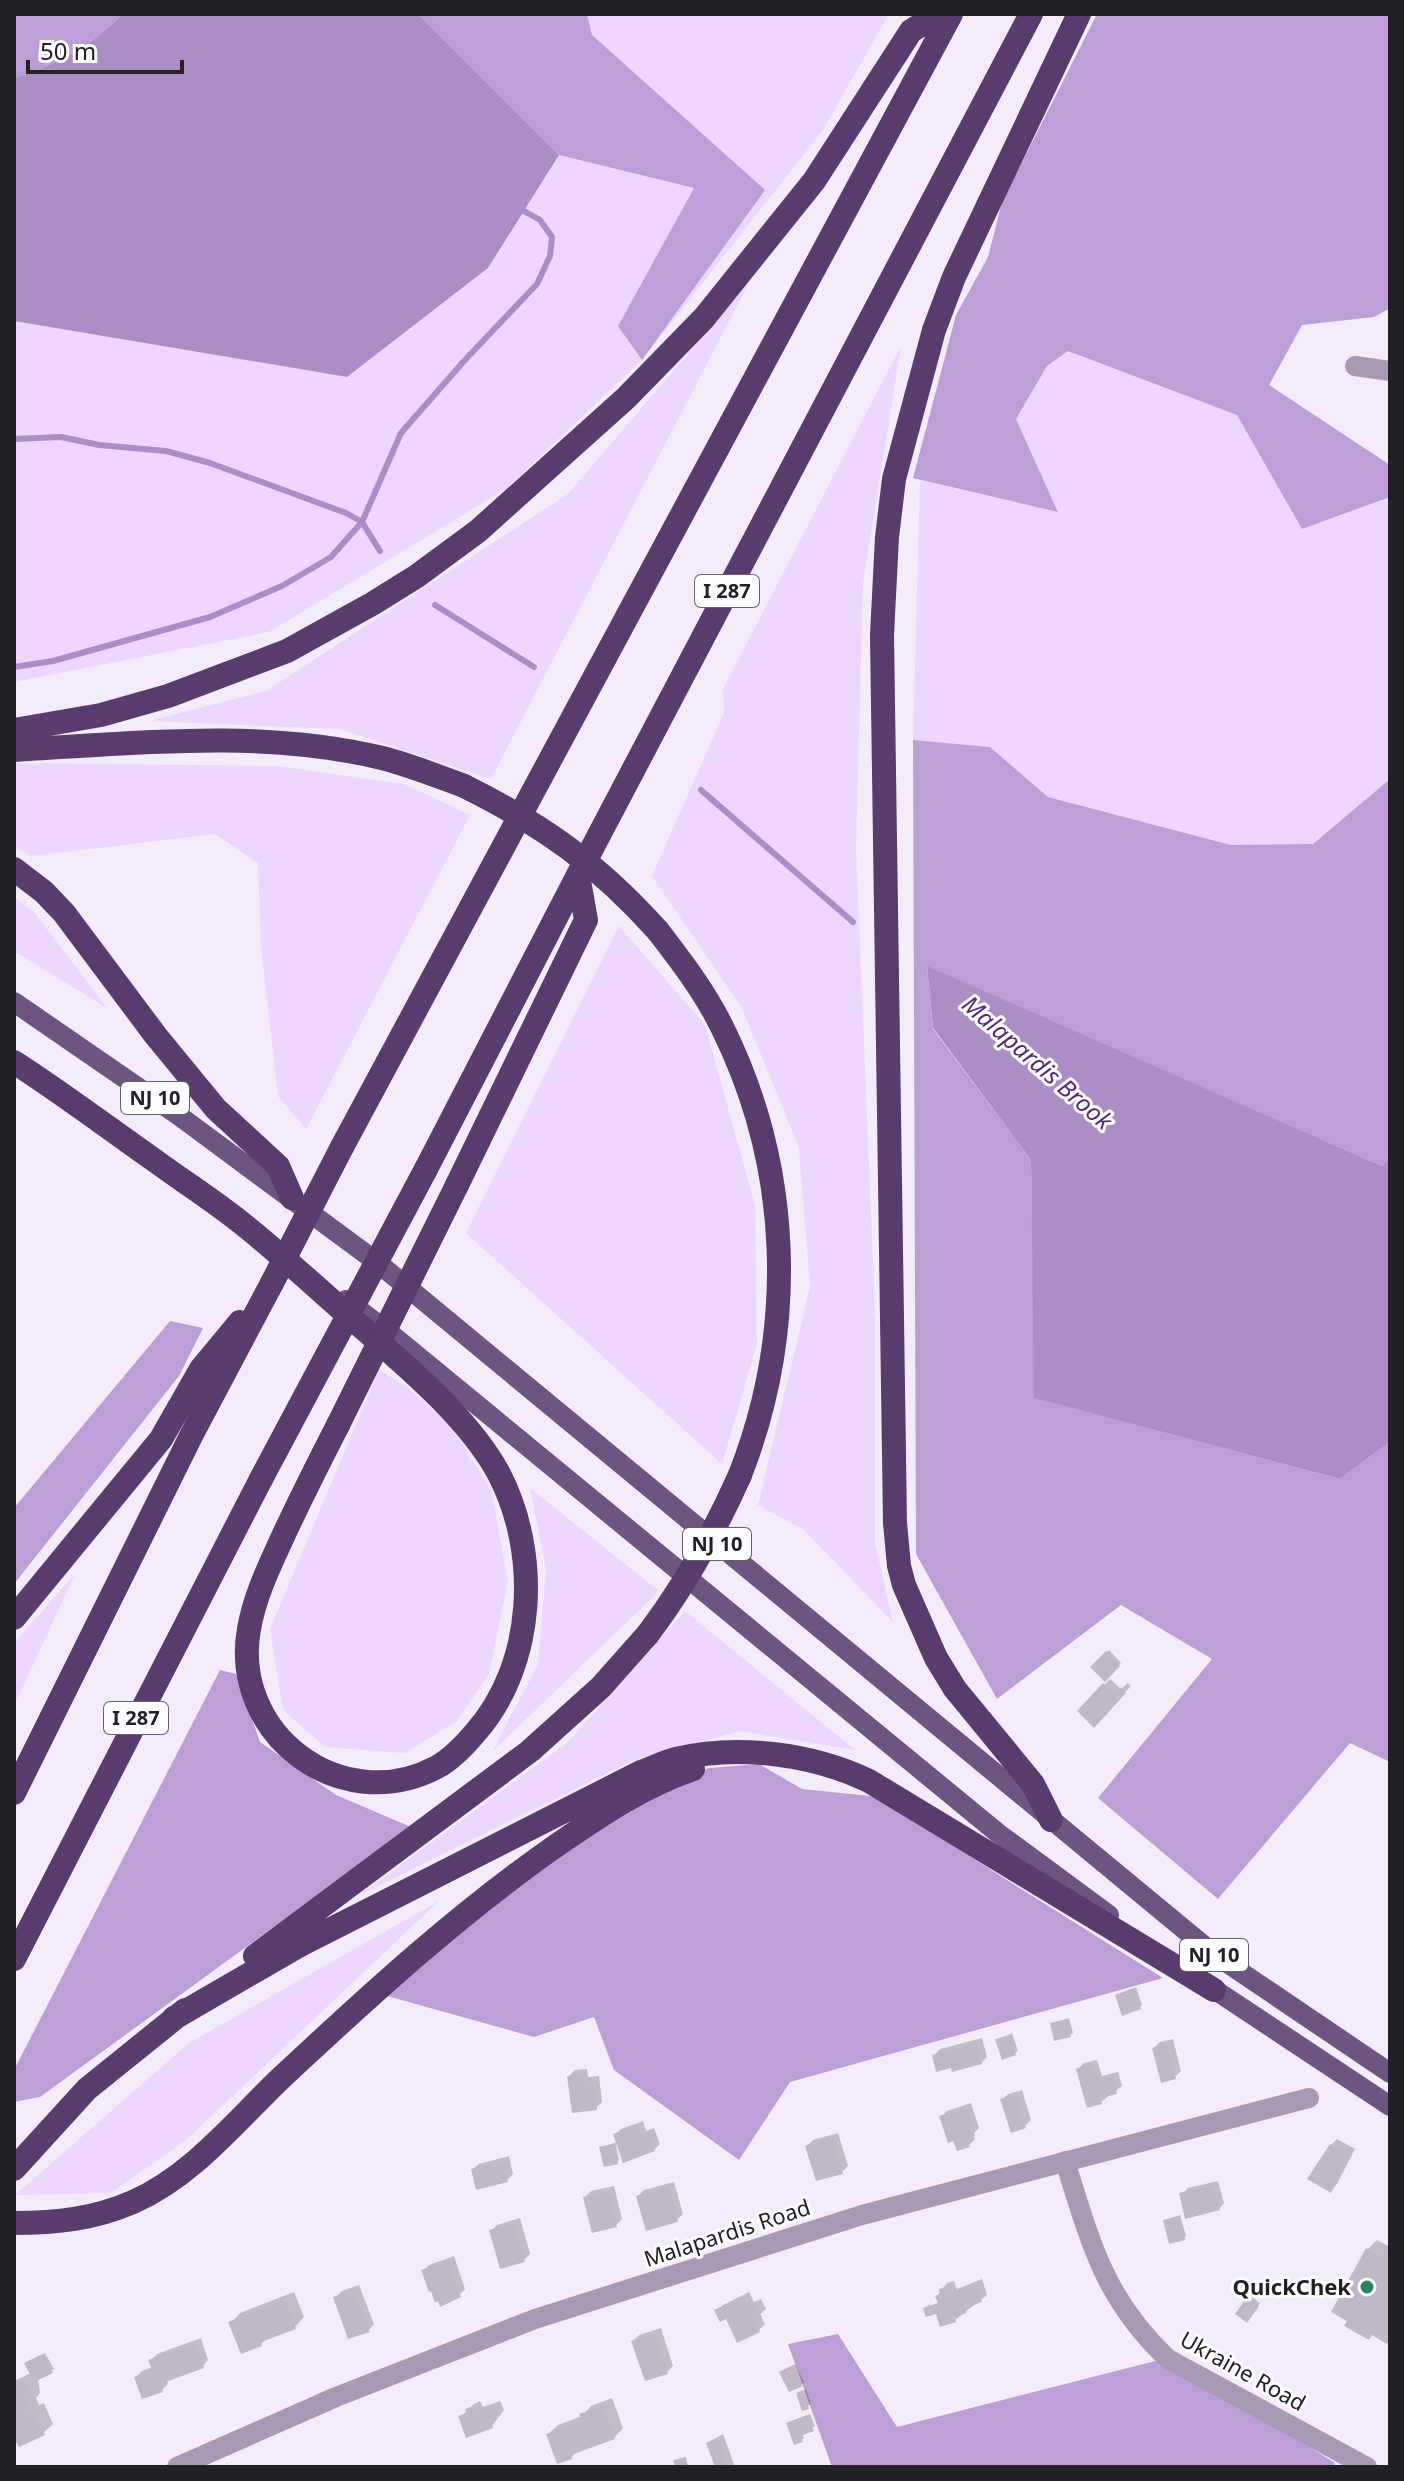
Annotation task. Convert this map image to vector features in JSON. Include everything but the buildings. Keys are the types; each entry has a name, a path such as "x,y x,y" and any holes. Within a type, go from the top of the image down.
{"highway":[{"path":"14,730 101,715 168,696 287,651 417,576 478,531 626,398 704,318 814,181 911,31 938,14"},
{"path":"14,1793 192,1434 342,1147 951,14"},
{"name":"I 287","path":"14,1959 261,1479 1031,14"},
{"path":"1051,1820 1033,1784 955,1689 942,1668 915,1613 899,1566 895,1523 882,635 887,537 894,479 934,330 954,277 1079,14"},
{"path":"14,750 256,741 313,746 381,758 464,786 520,816 590,862 658,931 692,977 721,1025 761,1128 776,1199 780,1264 777,1326 769,1381 755,1436 722,1516 674,1600 648,1634 601,1687 530,1751 174,2018 87,2089 14,2169"},
{"path":"14,869 44,892 64,913 156,1036 216,1109 278,1166 292,1198"},
{"path":"244,1225 414,1372 444,1403 497,1471 518,1523 526,1565 525,1602 522,1632 502,1693 483,1724 461,1749 438,1766 398,1780 370,1781 331,1774 299,1757 270,1729 250,1679 248,1631 257,1596 338,1425 457,1185 586,920 578,875"},
{"name":"NJ 10","path":"14,1062 244,1225"},
{"path":"14,1618 161,1439 201,1369 272,1283"},
{"path":"174,2018 300,1945 641,1772 676,1759 704,1755 766,1755 816,1761 869,1781 1214,1990"},
{"path":"14,2223 81,2219 135,2201 159,2188 194,2163 353,2011 504,1882 579,1830 672,1777 718,1762 766,1755"}],"main road":[{"name":"NJ 10","path":"14,1002 129,1080 378,1263 1214,1954 1390,2073"},
{"name":"NJ 10","path":"244,1225 392,1335 999,1834 1214,1990 1390,2106"}],"street":[{"path":"1355,366 1390,371"},
{"name":"Malapardis Road","path":"177,2467 336,2397 535,2319 862,2215 1309,2098"},
{"name":"Ukraine Road","path":"1065,2161 1095,2257 1114,2295 1148,2340 1168,2359 1367,2467"}],"shaded area":[{"path":"14,14 122,14 99,35 72,53 44,68 14,78"},
{"path":"418,14 587,14 592,35 765,190 642,360 618,326 694,188 559,155"},
{"path":"587,14 889,14 823,130 642,360 506,489 269,632 14,682 14,321 347,377 488,268 559,155 694,188 618,326 764,190 592,35"},
{"path":"1097,14 1390,14 1390,308 1374,317 1302,325 1269,385 1390,465 1390,497 1302,529 1237,415 1068,351 1047,366 1016,419 1058,512 913,478 956,315 988,257 1002,202"},
{"path":"750,281 491,779 340,729 149,721 266,691 568,494"},
{"path":"901,346 863,583 856,848 875,1313 875,1544 893,1622 804,1530 758,1505 810,1287 799,1148 742,1008 652,876 724,713 723,689"},
{"path":"1068,351 1237,415 1302,529 1390,497 1390,779 1313,844 1231,845 1048,797 990,747 913,740 920,480 1058,511 1016,419 1047,366"},
{"path":"913,740 990,747 1048,797 1231,845 1313,844 1390,779 1390,1157 1382,1166 927,967 933,1029 1031,1160 1035,1398 1340,1479 1390,1442 1390,1762 1350,1743 1218,1899 1098,1798 1212,1659 1121,1605 997,1699 916,1554"},
{"path":"14,763 277,766 404,784 470,815 306,1129 278,1096 261,947 258,863 215,834 31,856 14,846"},
{"path":"14,897 34,912 107,1008 14,951"},
{"path":"619,926 705,1025 755,1206 757,1344 722,1464 466,1233"},
{"path":"170,1321 203,1328 179,1376 14,1584 14,1508"},
{"path":"379,1370 406,1386 449,1424 491,1489 508,1581 489,1674 457,1721 405,1753 325,1747 283,1710 270,1629"},
{"path":"530,1488 659,1591 492,1752 538,1664 546,1569"},
{"path":"75,1574 14,1706 14,1643"},
{"path":"685,1611 855,1750 740,1731 634,1760 360,1895 567,1743"},
{"path":"220,1670 236,1674 260,1742 336,1795 411,1827 40,2097 14,2102 14,2070"},
{"path":"759,1764 802,1789 880,1797 1163,1978 790,2082 739,2160 614,2070 594,2017 534,2037 387,1996 511,1885 660,1786 709,1768"},
{"path":"439,1901 186,2140 111,2193 15,2195 189,2043"},
{"path":"838,2334 897,2427 1167,2358 1335,2463 1333,2467 832,2467 788,2344"}],"water":[{"path":"122,14 418,14 559,155 488,268 347,377 14,321 14,78 44,68 72,53 99,35"},
{"path":"927,966 1382,1166 1390,1157 1390,1442 1340,1479 1034,1398 1031,1160 933,1028"}],"waterway":[{"name":"Malapardis Brook","path":"14,667 53,661 210,617 282,586 331,557 362,522 401,433 537,284 550,256 552,237 540,220 524,211"},
{"name":"Malapardis Brook","path":"14,439 61,437 99,445 166,451 210,463 346,513 362,522 380,551"},
{"name":"Malapardis Brook","path":"435,605 534,667"},
{"name":"Malapardis Brook","path":"701,790 853,922"}],"place":[{"name":"QuickChek","path":"1367,2287"}]}
